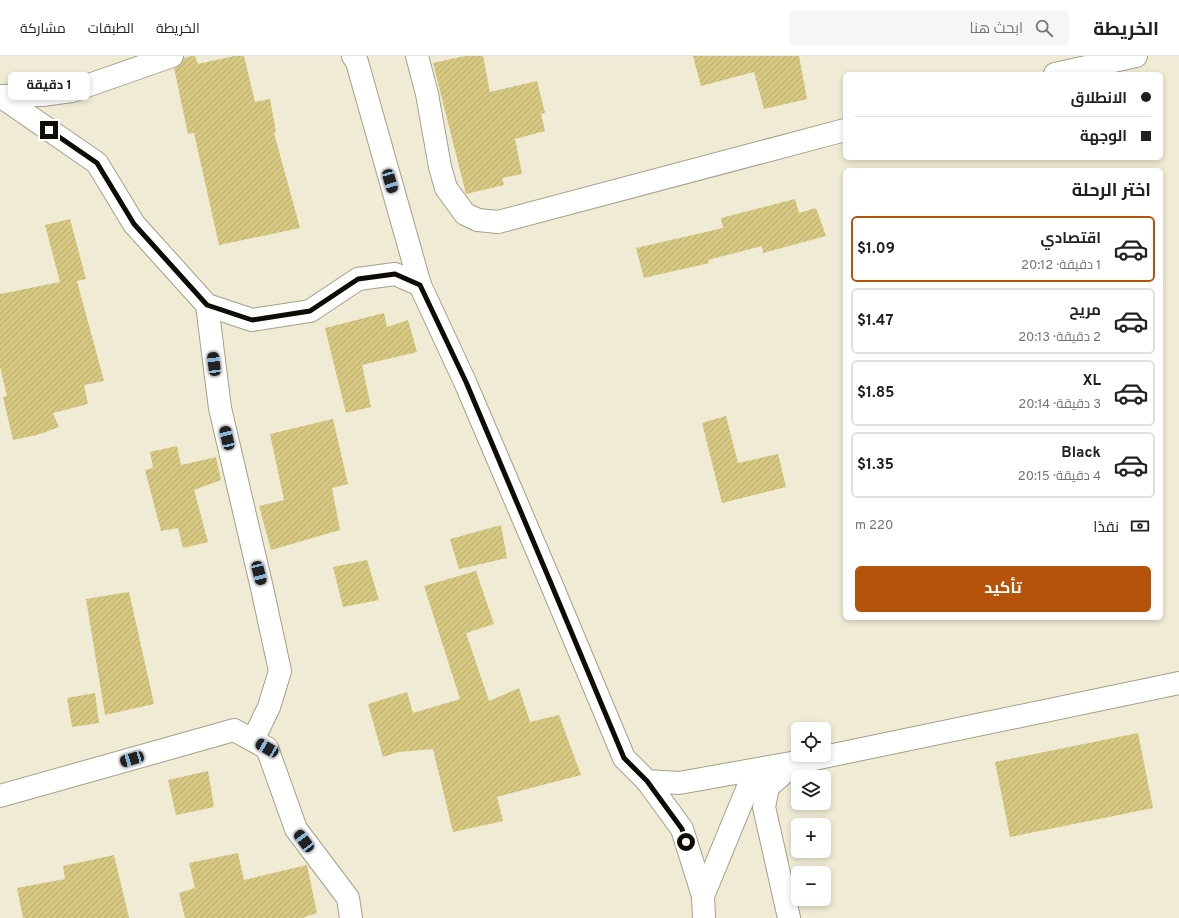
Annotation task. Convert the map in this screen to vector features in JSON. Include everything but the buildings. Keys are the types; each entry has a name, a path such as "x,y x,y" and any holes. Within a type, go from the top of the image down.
{"street":[{"path":"0,96 42,95 72,91 172,56"},
{"path":"353,56 357,62 420,285 466,382 624,758 647,781 682,829 703,896 704,918"},
{"path":"418,56 427,94 440,167 446,188 465,214 478,220 498,222 843,131"},
{"path":"1064,72 1136,56"},
{"path":"0,96 97,163 134,224 207,305 252,320 310,311 358,279 395,274 420,285"},
{"path":"207,305 220,408 280,671 269,707 253,740"},
{"path":"831,755 1179,683"},
{"path":"0,796 234,730 267,748 296,829 348,898 352,918"},
{"path":"647,781 679,782 798,762"},
{"path":"789,918 764,807 768,787 785,772 807,762"},
{"path":"703,896 755,770"}],"route":[{"path":"49,130 97,163 134,224 207,305 252,320 310,311 358,279 395,274 420,285 466,382 624,758 647,781 682,829 686,842"}]}
